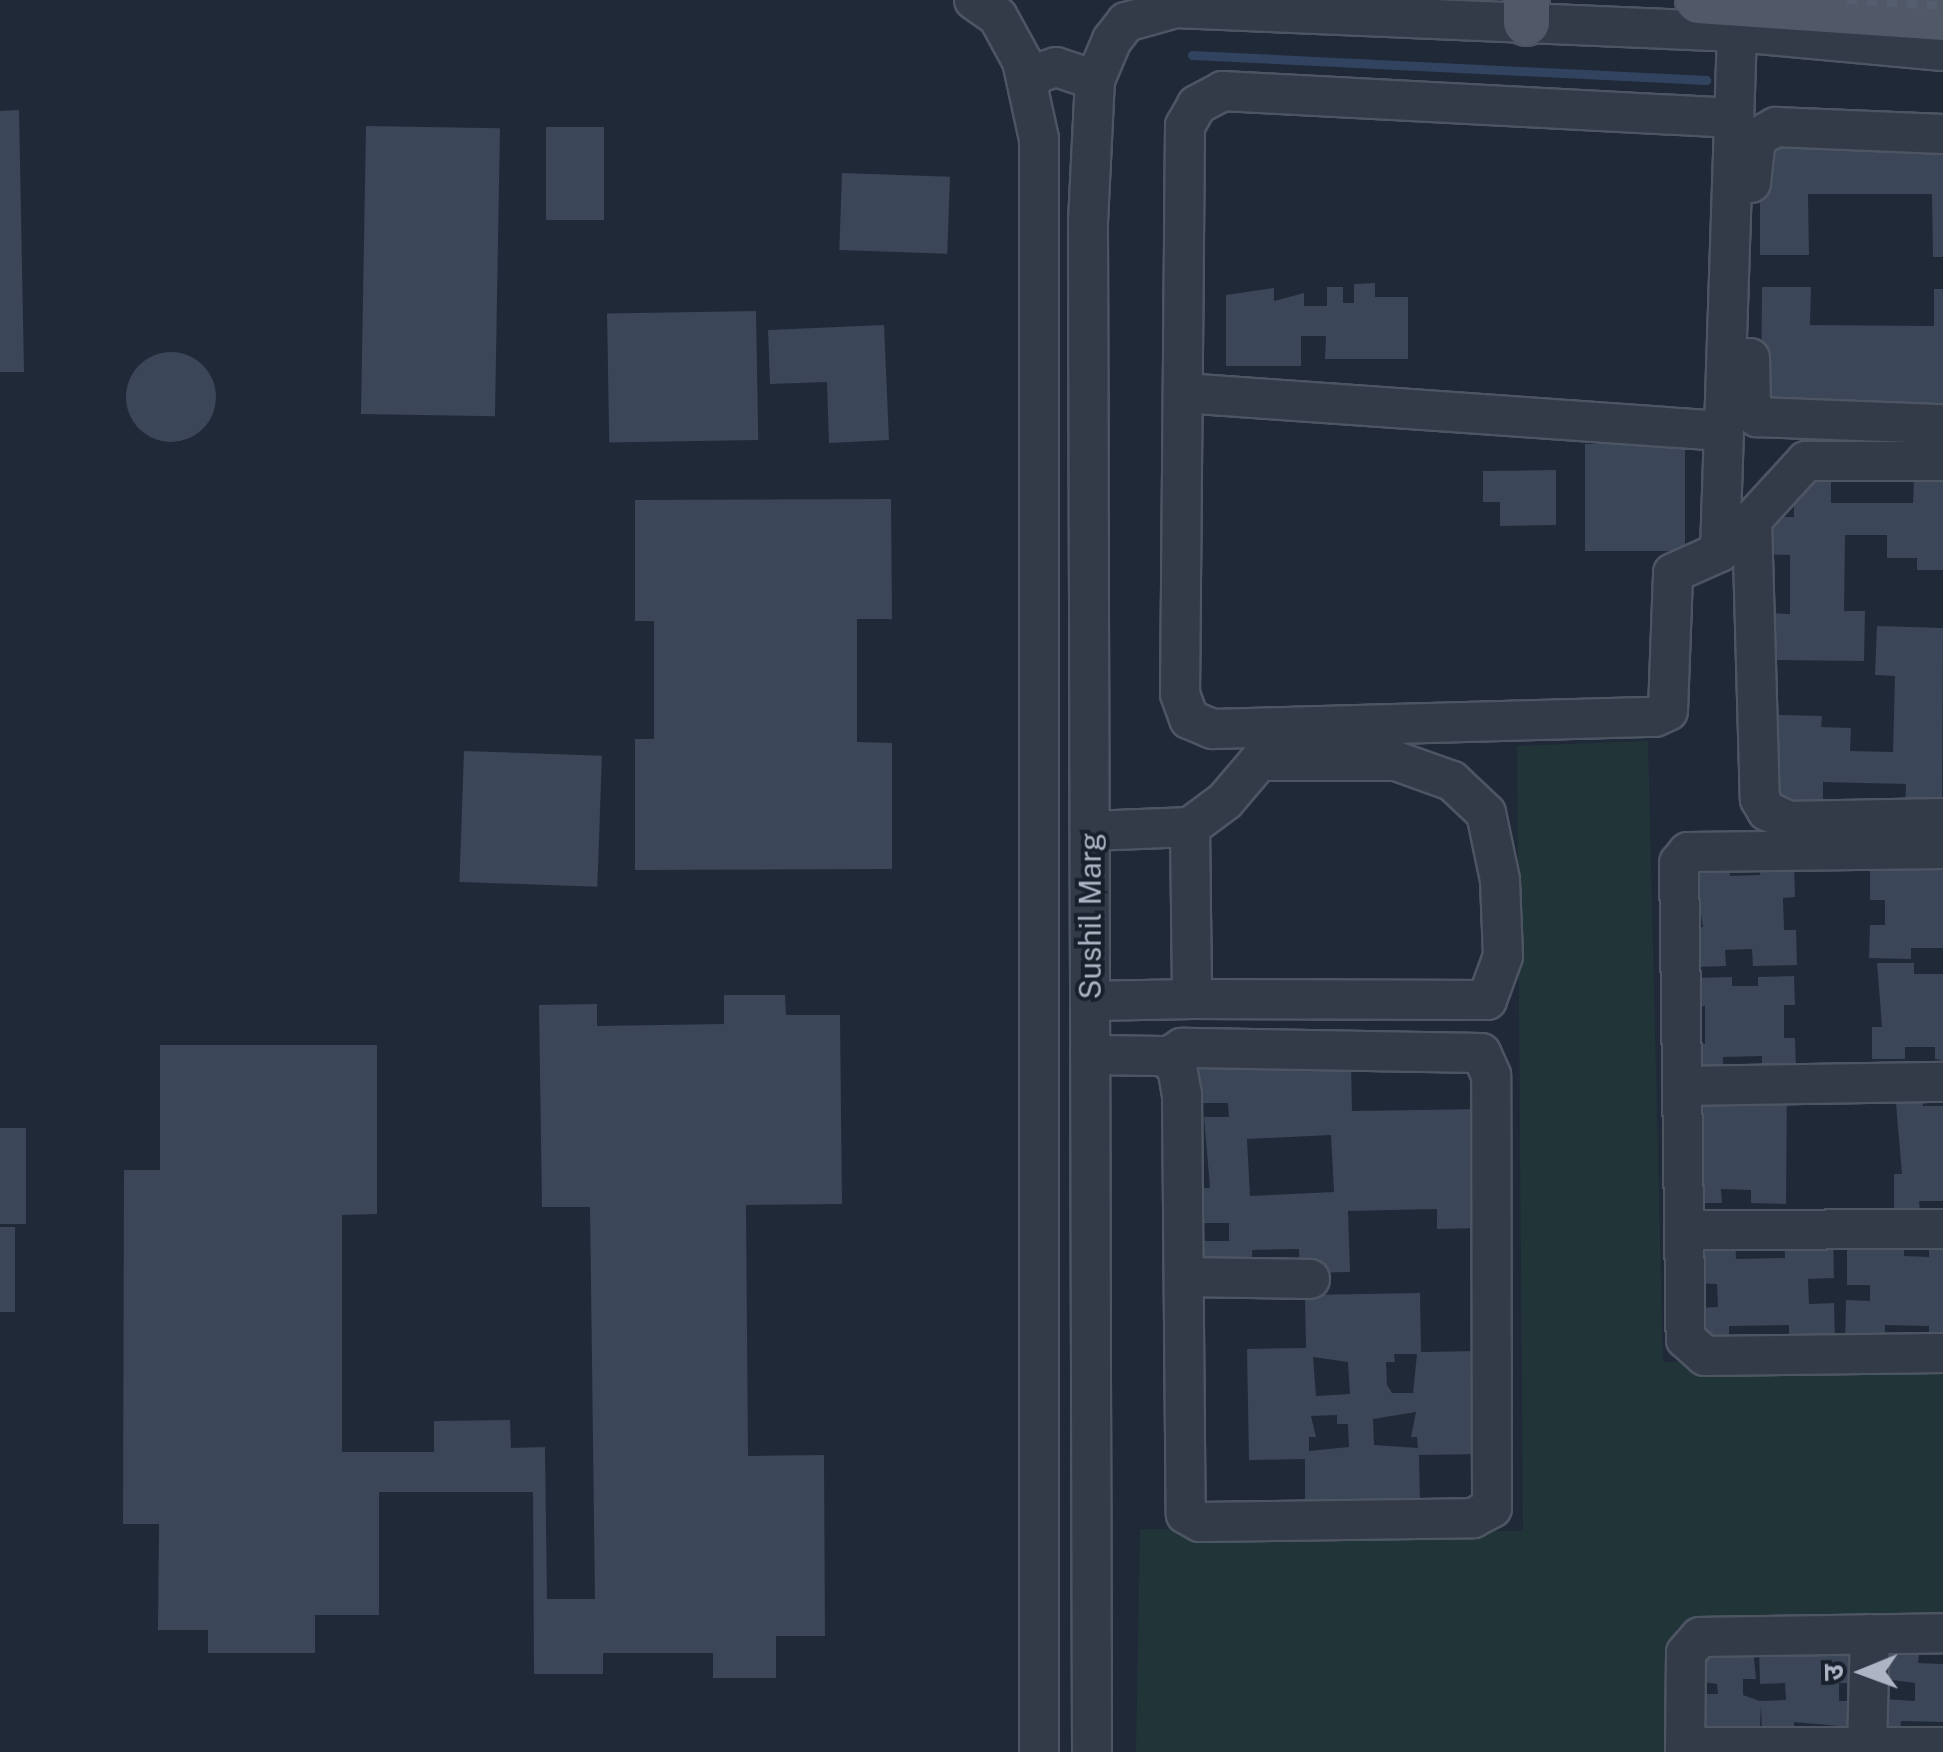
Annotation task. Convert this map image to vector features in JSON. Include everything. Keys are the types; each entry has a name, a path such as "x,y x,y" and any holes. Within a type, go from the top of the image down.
{"main road":[{"path":"1698,0 1943,17"}],"street":[{"name":"Sushil Marg","path":"974,0 1011,38 1028,86 1039,139 1039,1752"},
{"path":"1028,86 1038,72 1056,67 1095,80 1126,22 1152,10 1526,11 1943,51"},
{"path":"1734,118 1223,92 1198,105 1185,126 1180,694 1189,718 1213,729 1655,717 1668,711 1673,572 1720,552 1737,32"},
{"name":"Sushil Marg","path":"1092,1752 1088,222 1095,80"},
{"path":"1943,134 1776,127 1756,138 1750,394 1757,417 1768,420 1943,424"},
{"path":"1183,393 1724,431"},
{"path":"1943,461 1806,461 1752,520 1760,799 1767,811 1789,822 1943,818"},
{"path":"1090,832 1190,827 1224,801 1258,761 1396,762 1452,781 1486,814 1500,880 1503,956 1487,1000 1090,1000"},
{"path":"1190,827 1192,999"},
{"path":"1943,849 1681,856 1686,1340 1693,1350 1705,1356 1943,1352"},
{"path":"1090,1055 1166,1058 1182,1048 1482,1053 1491,1075 1492,1508 1473,1518 1200,1522 1186,1514 1188,1278 1182,1094 1176,1067 1166,1058"},
{"path":"1683,1086 1943,1082"},
{"path":"1685,1230 1943,1229"},
{"path":"1188,1278 1310,1279"},
{"path":"1943,1633 1711,1634 1690,1642 1685,1750 1943,1747"},
{"path":"1867,1747 1870,1634"}],"green space":[{"path":"1648,741 1663,1362 1943,1361 1943,1627 1677,1628 1677,1752 1136,1752 1140,1529 1523,1531 1517,746"}],"building":[{"path":"19,110 24,372 0,372 0,111"},
{"path":"366,126 500,128 495,416 361,414"},
{"path":"546,127 604,127 604,220 546,220"},
{"path":"1760,142 1943,143 1943,257 1933,257 1932,194 1808,194 1809,255 1760,255"},
{"path":"842,173 950,177 947,254 839,250"},
{"path":"1375,283 1375,297 1408,297 1408,359 1325,359 1326,336 1301,336 1301,366 1226,366 1226,295 1274,288 1274,301 1304,293 1304,306 1327,306 1327,287 1343,287 1343,303 1354,303 1354,284"},
{"path":"1762,287 1811,287 1810,325 1934,326 1934,289 1943,289 1943,409 1761,408"},
{"path":"756,311 758,440 609,443 607,314"},
{"path":"884,325 889,440 829,443 827,382 770,384 768,330"},
{"path":"171,352 188,355 203,365 213,380 213,414 203,429 188,439 171,442 154,439 139,429 129,414 126,397 129,380 139,365 154,355"},
{"path":"1585,444 1685,444 1685,551 1585,551"},
{"path":"1556,470 1556,525 1500,526 1500,502 1483,502 1483,471"},
{"path":"1794,479 1831,479 1831,503 1913,503 1914,479 1943,480 1943,570 1917,570 1917,558 1887,558 1887,535 1845,535 1844,611 1865,611 1864,661 1770,660 1770,613 1790,614 1790,555 1758,554 1758,517 1794,517"},
{"path":"891,499 892,619 857,619 857,742 892,743 892,869 635,870 635,739 654,739 654,621 635,621 635,500"},
{"path":"1877,626 1943,628 1942,809 1905,808 1906,784 1823,782 1823,806 1776,805 1779,715 1822,716 1821,727 1851,728 1850,751 1893,752 1895,676 1875,675"},
{"path":"464,751 602,756 597,887 459,882"},
{"path":"1870,860 1909,860 1909,870 1943,870 1943,948 1911,948 1911,959 1869,958 1870,925 1885,925 1885,900 1870,900"},
{"path":"1794,861 1795,897 1783,898 1784,930 1796,930 1797,965 1753,966 1752,949 1725,950 1726,966 1695,967 1695,928 1703,927 1693,864 1729,862 1730,876 1760,875 1760,862"},
{"path":"1877,963 1914,963 1914,974 1943,974 1943,1060 1935,1059 1935,1047 1905,1047 1905,1059 1872,1059 1872,1027 1882,1027"},
{"path":"1794,976 1795,1005 1784,1005 1784,1038 1795,1038 1796,1068 1762,1068 1762,1056 1723,1057 1723,1069 1695,1069 1695,1044 1705,1044 1705,1006 1694,1007 1694,978 1732,977 1732,986 1758,986 1758,977"},
{"path":"724,995 785,995 786,1015 840,1015 842,1204 746,1205 748,1456 824,1455 825,1636 776,1636 776,1678 713,1678 713,1653 603,1653 603,1674 534,1674 533,1492 379,1492 379,1615 315,1615 315,1653 208,1653 208,1630 158,1630 159,1524 123,1524 124,1170 160,1170 160,1045 377,1045 377,1214 342,1215 342,1452 434,1452 434,1421 510,1420 511,1448 545,1447 547,1599 595,1599 590,1207 542,1207 539,1005 597,1004 597,1026 724,1024"},
{"path":"1351,1060 1352,1111 1484,1109 1486,1228 1437,1229 1437,1209 1348,1211 1350,1272 1300,1273 1299,1249 1252,1250 1253,1274 1198,1275 1197,1241 1229,1241 1229,1223 1203,1223 1203,1188 1210,1188 1204,1117 1229,1117 1228,1103 1186,1103 1186,1063","holes":["1331,1135 1334,1192 1250,1196 1247,1139"]},
{"path":"1696,1088 1787,1088 1786,1204 1751,1203 1751,1190 1721,1189 1722,1203 1695,1203 1702,1124 1696,1124"},
{"path":"1895,1092 1923,1092 1923,1106 1943,1106 1943,1201 1919,1201 1920,1212 1894,1212 1894,1174 1902,1174"},
{"path":"0,1128 26,1128 26,1224 0,1224"},
{"path":"0,1227 15,1227 15,1312 0,1312"},
{"path":"1833,1235 1834,1278 1808,1279 1809,1304 1834,1303 1835,1341 1789,1342 1789,1325 1729,1326 1729,1343 1694,1343 1694,1308 1718,1307 1717,1284 1693,1283 1693,1237 1735,1236 1736,1259 1785,1258 1784,1236"},
{"path":"1847,1241 1904,1242 1904,1256 1929,1257 1929,1243 1943,1243 1943,1344 1929,1344 1929,1326 1885,1325 1885,1343 1845,1343 1846,1300 1870,1301 1870,1285 1847,1285"},
{"path":"1420,1293 1421,1352 1479,1351 1481,1454 1419,1455 1420,1505 1305,1507 1305,1459 1249,1460 1247,1349 1306,1348 1305,1295","holes":["1394,1354 1417,1354 1413,1393 1392,1393 1387,1385 1386,1362 1395,1362","1313,1357 1348,1362 1350,1394 1316,1396","1416,1412 1411,1437 1417,1437 1418,1448 1374,1445 1373,1419","1337,1415 1337,1424 1348,1424 1349,1447 1309,1451 1309,1437 1316,1437 1311,1416"]},
{"path":"1858,1643 1859,1683 1839,1683 1839,1701 1860,1701 1861,1728 1794,1722 1794,1730 1762,1731 1761,1705 1760,1727 1693,1727 1693,1694 1718,1694 1717,1684 1691,1680 1696,1645 1753,1647 1756,1679 1743,1679 1743,1695 1760,1701 1786,1700 1785,1683 1760,1684 1759,1646"},
{"path":"1885,1652 1919,1654 1918,1663 1943,1664 1943,1722 1901,1721 1900,1737 1882,1736 1883,1699 1915,1701 1915,1683 1884,1679"}],"waterway":[{"path":"1192,55 1706,80"}],"railway":[{"path":"1847,0 1943,6"}]}
